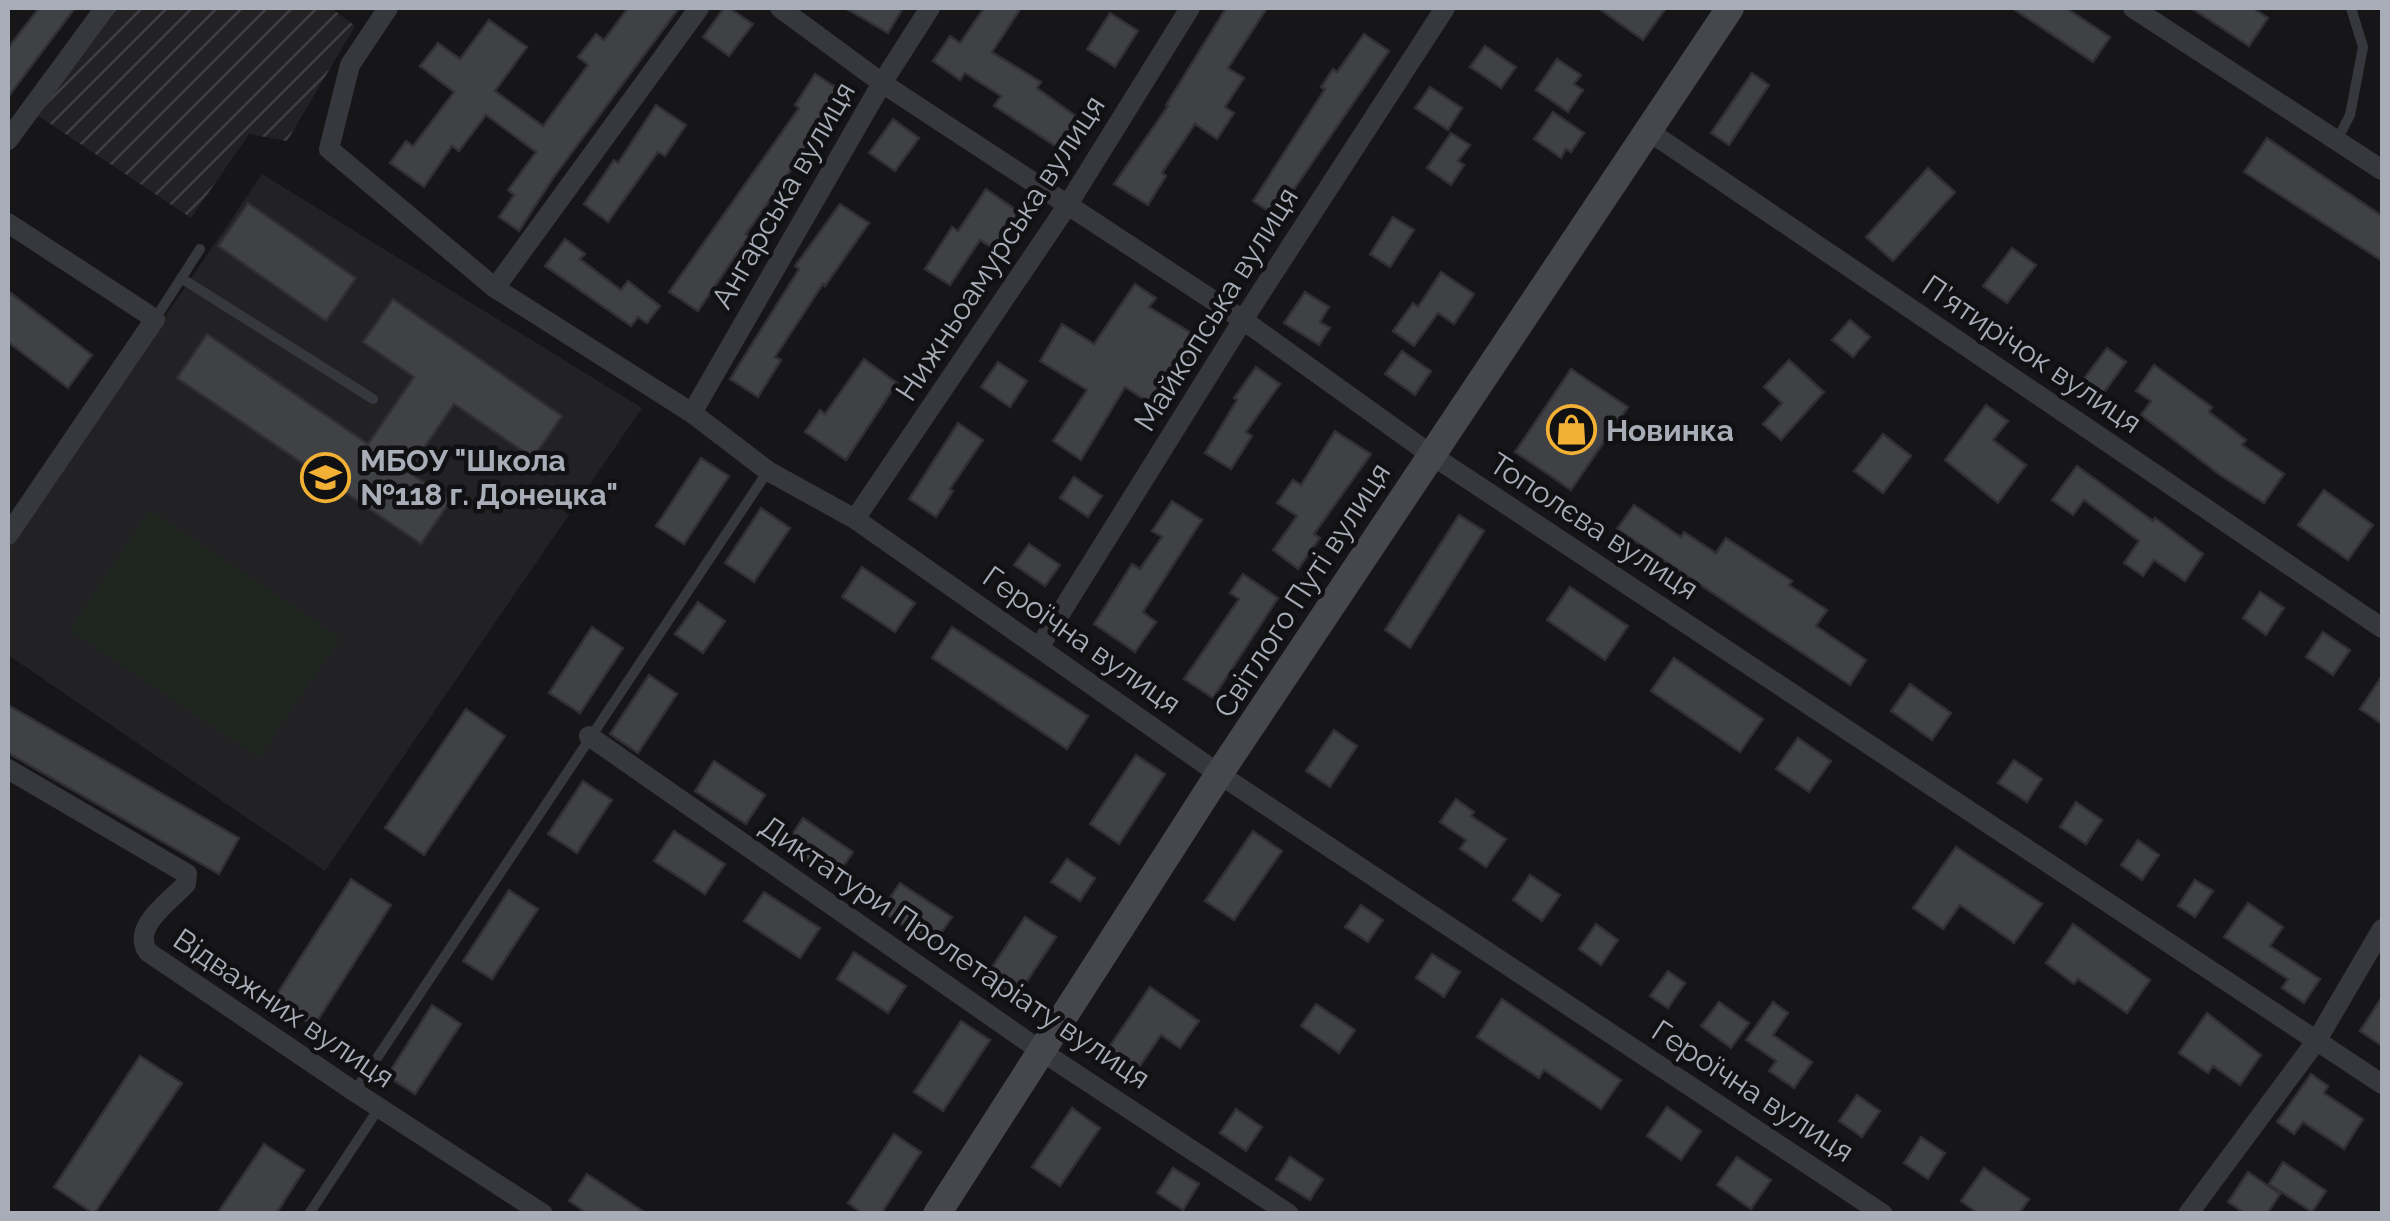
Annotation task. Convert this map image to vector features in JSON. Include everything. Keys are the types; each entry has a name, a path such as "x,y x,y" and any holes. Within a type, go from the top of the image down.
{"main road":[{"name":"Світлого Путі вулиця","path":"937,1214 1430,454 1730,8"}],"street":[{"path":"8,140 105,8"},
{"name":"Героїчна вулиця","path":"388,8 350,65 329,149 495,288 692,414 768,471 855,518 1220,774 1884,1214"},
{"path":"495,288 699,8"},
{"name":"Тополєва вулиця","path":"780,8 882,83 1243,320 1430,454 2382,1084"},
{"name":"Ангарська вулиця","path":"692,414 882,83 930,8"},
{"name":"Нижньоамурська вулиця","path":"855,518 1067,206 1190,8"},
{"name":"Майкопська вулиця","path":"1040,646 1243,320 1445,8"},
{"path":"2133,8 2382,170"},
{"name":"П’ятирічок вулиця","path":"1648,130 2382,628"},
{"path":"8,223 155,320 8,535"},
{"name":"Диктатури Пролетаріату вулиця","path":"589,736 1041,1051 1289,1214"},
{"name":"Відважних вулиця","path":"8,769 188,874 186,884 143,930 142,943 148,952 517,1206 543,1214"},
{"path":"2188,1214 2317,1040 2382,929"}],"lane":[{"path":"2336,141 2350,115 2363,47 2351,8"},
{"path":"155,320 200,249"},
{"path":"182,278 373,399"},
{"path":"355,1092 768,471"},
{"path":"310,1214 379,1108"}],"shaded area":[{"path":"113,8 331,8 355,26 287,141 249,134 191,218 34,113"},
{"name":"МБОУ \"Школа №118 г. Донецка\"","path":"262,174 642,408 325,871 8,655 8,547"},
{"path":"150,510 340,638 259,757 70,630"}],"building":[{"path":"39,8 75,8 8,97 8,48"},
{"path":"628,8 679,8 553,178 519,231 499,217 514,195 508,190 536,152 486,115 459,151 452,146 424,187 390,163 406,141 413,146 454,92 420,66 438,43 460,59 489,20 527,47 495,91 543,126 588,65 578,57 596,34 604,40"},
{"path":"724,8 753,24 729,56 703,37"},
{"path":"845,8 903,8 888,33"},
{"path":"984,8 1021,8 992,52 1041,82 1037,88 1084,122 1063,151 994,106 1001,96 965,73 960,80 933,61 950,36 960,43"},
{"path":"1226,8 1267,8 1228,68 1244,78 1225,107 1234,113 1217,139 1195,124 1162,173 1166,176 1148,205 1114,184 1168,106"},
{"path":"1598,8 1666,8 1643,40"},
{"path":"2012,8 2066,8 2110,37 2093,62"},
{"path":"2191,8 2253,8 2268,18 2249,46"},
{"path":"1110,13 1138,31 1115,67 1087,49"},
{"path":"1364,34 1389,51 1292,192 1297,195 1281,219 1253,201 1325,89 1321,87"},
{"path":"1485,46 1516,67 1501,88 1470,67"},
{"path":"1557,59 1581,75 1574,84 1583,90 1568,112 1536,90"},
{"path":"1752,73 1769,85 1729,145 1711,133"},
{"path":"815,74 845,93 746,234 749,236 698,311 669,292 799,108 795,105"},
{"path":"1430,87 1462,108 1448,130 1415,108"},
{"path":"656,105 686,125 665,156 658,152 608,222 584,204 614,160 618,163"},
{"path":"1553,112 1584,133 1571,152 1566,149 1561,158 1534,139"},
{"path":"893,119 919,138 895,171 869,153"},
{"path":"1451,133 1470,145 1458,161 1464,165 1451,185 1427,168"},
{"path":"2267,138 2382,216 2382,261 2244,172"},
{"path":"1928,168 1955,192 1893,261 1866,237"},
{"path":"986,189 1019,212 994,249 980,240 950,285 925,269 952,227 958,231"},
{"path":"248,203 356,278 326,321 218,246"},
{"path":"840,204 869,223 775,357 781,360 758,397 730,379 799,269 795,266"},
{"path":"1393,217 1414,230 1390,267 1370,254"},
{"path":"565,239 585,254 580,259 621,290 628,281 660,306 647,323 638,317 631,326 545,266"},
{"path":"2012,248 2036,265 2007,303 1983,286"},
{"path":"1441,272 1474,294 1454,324 1438,313 1414,346 1393,331 1413,303 1418,307"},
{"path":"1135,284 1156,298 1149,307 1201,339 1160,410 1125,387 1081,460 1053,441 1087,390 1040,361 1062,324 1094,344"},
{"path":"8,291 92,355 68,388 8,342"},
{"path":"1305,292 1329,307 1320,322 1330,328 1319,345 1284,323"},
{"path":"393,299 562,416 533,458 454,404 408,472 451,500 421,544 177,378 207,334 368,444 414,377 363,342"},
{"path":"1850,320 1870,337 1853,357 1832,340"},
{"path":"2107,348 2126,362 2100,398 2080,384"},
{"path":"1402,351 1431,371 1415,395 1385,374"},
{"path":"864,359 897,383 846,460 805,432 820,410 825,414"},
{"path":"1789,360 1824,392 1781,440 1763,424 1782,403 1764,387"},
{"path":"998,362 1027,381 1010,407 981,387"},
{"path":"2154,365 2212,407 2209,412 2246,440 2242,445 2284,474 2264,503 2141,415 2151,401 2136,391"},
{"path":"1256,367 1280,384 1246,432 1252,436 1231,469 1205,453 1237,400 1234,398"},
{"name":"Новинка","path":"1571,369 1628,407 1571,490 1515,452"},
{"path":"1986,405 2008,421 1993,440 2026,465 1998,503 1945,460"},
{"path":"958,423 983,440 936,517 909,499"},
{"path":"1335,431 1371,454 1314,534 1320,538 1298,569 1273,550 1297,516 1277,503 1293,480 1301,485"},
{"path":"1883,434 1911,456 1883,493 1854,471"},
{"path":"701,458 729,476 684,544 656,526"},
{"path":"2077,466 2203,554 2185,581 2154,560 2143,576 2124,563 2139,541 2084,500 2073,515 2052,500"},
{"path":"1074,477 1102,496 1088,517 1060,498"},
{"path":"2324,490 2373,525 2348,560 2298,525"},
{"path":"1172,501 1202,520 1143,612 1156,622 1135,652 1094,624 1132,564 1140,569 1162,537 1152,531"},
{"path":"1634,505 1681,537 1684,532 1716,553 1726,538 1792,581 1789,585 1827,610 1816,626 1866,660 1850,685 1617,529"},
{"path":"761,508 790,528 754,582 725,563"},
{"path":"1459,515 1484,531 1410,648 1385,630"},
{"path":"1029,544 1060,565 1045,586 1014,565"},
{"path":"862,567 915,603 895,632 842,597"},
{"path":"1243,574 1278,598 1213,698 1184,679 1239,599 1230,593"},
{"path":"1570,587 1628,626 1605,660 1547,620"},
{"path":"2260,592 2284,608 2266,635 2243,618"},
{"path":"698,602 725,621 703,653 675,634"},
{"path":"592,627 623,648 580,713 549,693"},
{"path":"952,627 1088,716 1067,749 932,658"},
{"path":"2323,632 2350,650 2333,675 2306,657"},
{"path":"1674,658 1763,719 1740,752 1651,691"},
{"path":"649,675 677,694 638,753 610,734"},
{"path":"2382,676 2382,724 2360,709"},
{"path":"1910,684 1951,713 1932,740 1891,711"},
{"path":"8,705 239,838 219,874 8,753"},
{"path":"466,709 505,736 424,855 385,828"},
{"path":"1334,730 1357,746 1330,787 1306,771"},
{"path":"1798,738 1831,761 1809,792 1776,769"},
{"path":"1136,755 1165,774 1119,844 1090,824"},
{"path":"2014,760 2042,779 2027,802 1998,783"},
{"path":"714,761 765,795 746,824 695,791"},
{"path":"583,781 612,800 577,853 548,834"},
{"path":"1456,799 1474,812 1471,816 1506,839 1486,867 1460,849 1466,840 1440,822"},
{"path":"2076,802 2102,820 2086,844 2060,827"},
{"path":"803,818 853,852 834,880 784,847"},
{"path":"674,831 725,864 705,894 654,861"},
{"path":"1253,831 1282,851 1234,920 1205,901"},
{"path":"2138,840 2159,855 2142,880 2121,865"},
{"path":"1956,847 2042,904 2014,943 1960,905 1943,929 1913,908"},
{"path":"1067,859 1095,878 1080,901 1051,882"},
{"path":"1530,875 1560,895 1542,921 1513,900"},
{"path":"351,879 391,905 314,1026 273,1000"},
{"path":"2195,880 2213,891 2195,917 2178,906"},
{"path":"900,883 952,917 933,945 881,911"},
{"path":"509,890 538,909 492,979 463,961"},
{"path":"764,892 820,928 800,958 744,921"},
{"path":"2248,903 2283,927 2270,946 2320,979 2304,1003 2282,988 2288,979 2224,937"},
{"path":"1361,905 1383,920 1368,942 1345,927"},
{"path":"1025,917 1056,937 1016,998 985,978"},
{"path":"1596,924 1618,940 1601,965 1579,949"},
{"path":"2073,924 2150,980 2127,1013 2078,979 2074,984 2046,963"},
{"path":"854,952 906,986 888,1013 837,979"},
{"path":"1432,954 1460,972 1444,997 1416,978"},
{"path":"1668,971 1685,983 1668,1008 1650,996"},
{"path":"1150,987 1199,1021 1180,1048 1161,1035 1131,1079 1101,1059"},
{"path":"2382,997 2382,1046 2360,1031"},
{"path":"1502,999 1621,1080 1601,1109 1544,1070 1539,1078 1477,1037"},
{"path":"1719,1002 1749,1023 1731,1048 1701,1026"},
{"path":"1773,1002 1788,1013 1773,1035 1812,1062 1794,1088 1769,1071 1776,1061 1746,1040"},
{"path":"1316,1004 1355,1030 1339,1053 1301,1026"},
{"path":"432,1005 461,1024 415,1094 387,1076"},
{"path":"2207,1013 2261,1055 2240,1085 2213,1066 2208,1073 2179,1053"},
{"path":"961,1021 990,1040 943,1111 914,1092"},
{"path":"140,1056 182,1083 94,1214 54,1187"},
{"path":"2311,1074 2328,1086 2324,1093 2363,1119 2344,1149 2303,1122 2294,1134 2277,1122"},
{"path":"1857,1095 1880,1111 1862,1137 1839,1121"},
{"path":"1667,1107 1701,1131 1681,1160 1647,1136"},
{"path":"1072,1108 1100,1128 1060,1186 1032,1167"},
{"path":"1236,1109 1262,1127 1246,1151 1220,1133"},
{"path":"894,1134 921,1152 881,1214 863,1214 848,1203"},
{"path":"1921,1137 1945,1153 1928,1179 1904,1163"},
{"path":"264,1144 304,1170 276,1214 217,1214"},
{"path":"1290,1157 1323,1179 1310,1200 1276,1179"},
{"path":"1737,1157 1771,1180 1751,1209 1717,1185"},
{"path":"2283,1162 2326,1191 2312,1212 2269,1184"},
{"path":"1173,1168 1199,1184 1183,1210 1157,1193"},
{"path":"1984,1168 2029,1199 2019,1214 1979,1214 1961,1201"},
{"path":"2248,1172 2280,1194 2267,1214 2246,1214 2228,1202"},
{"path":"587,1174 647,1214 588,1214 569,1201"}],"place":[{"name":"Новинка","path":"1571,430"},
{"name":"МБОУ \"Школа №118 г. Донецка\"","path":"325,477"}]}
